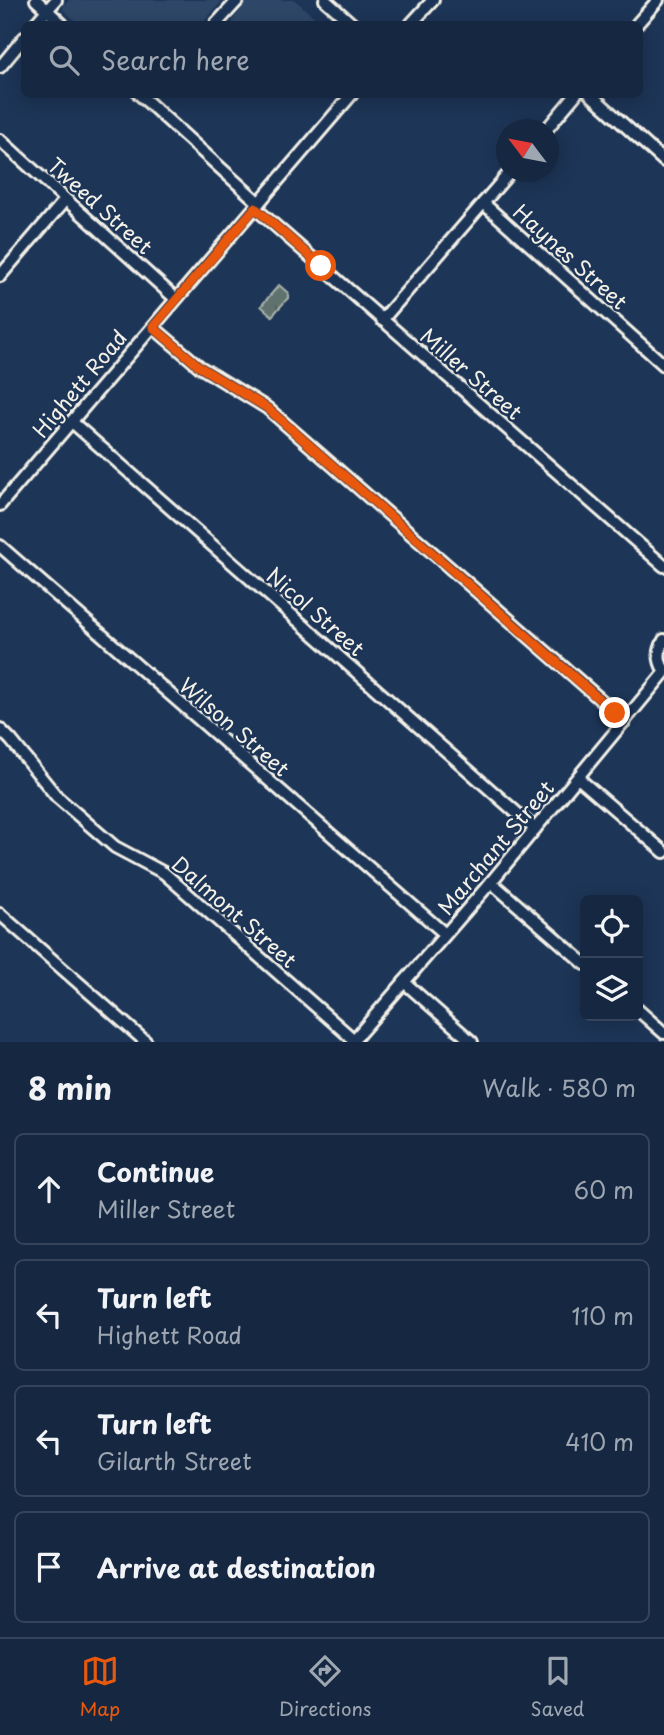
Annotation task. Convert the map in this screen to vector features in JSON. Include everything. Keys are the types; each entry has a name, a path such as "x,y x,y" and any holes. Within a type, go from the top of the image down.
{"street":[{"path":"36,0 59,21"},
{"path":"38,21 56,0"},
{"path":"219,21 238,0"},
{"path":"325,0 349,21"},
{"path":"414,21 433,0"},
{"path":"640,21 658,0"},
{"path":"0,67 21,41"},
{"name":"Highett Road","path":"0,505 349,98"},
{"path":"555,119 573,98"},
{"path":"594,98 664,161"},
{"name":"Miller Street","path":"153,99 257,205 382,320 664,566"},
{"name":"Tweed Street","path":"0,140 176,299"},
{"path":"382,320 501,182"},
{"path":"0,276 65,200"},
{"name":"Haynes Street","path":"483,203 664,365"},
{"path":"153,327 200,367 267,408 625,721"},
{"name":"Nicol Street","path":"72,422 535,830"},
{"name":"Wilson Street","path":"0,546 445,934"},
{"name":"Marchant Street","path":"353,1041 535,830 664,672 659,651 664,639"},
{"name":"Dalmont Street","path":"0,729 57,797 115,847 164,873 353,1041"},
{"path":"578,778 664,852"},
{"path":"491,882 580,960"},
{"path":"0,914 146,1042"},
{"path":"404,982 472,1042"},
{"path":"643,1014 664,1033"}],"shaded area":[{"path":"69,0 223,0 205,21 76,21 63,7"},
{"path":"249,0 295,0 319,21 233,21"}],"green space":[{"path":"279,285 288,293 288,298 272,316 261,306"}],"route":[{"path":"321,266 255,208 153,327 200,367 267,408 615,713"}]}
